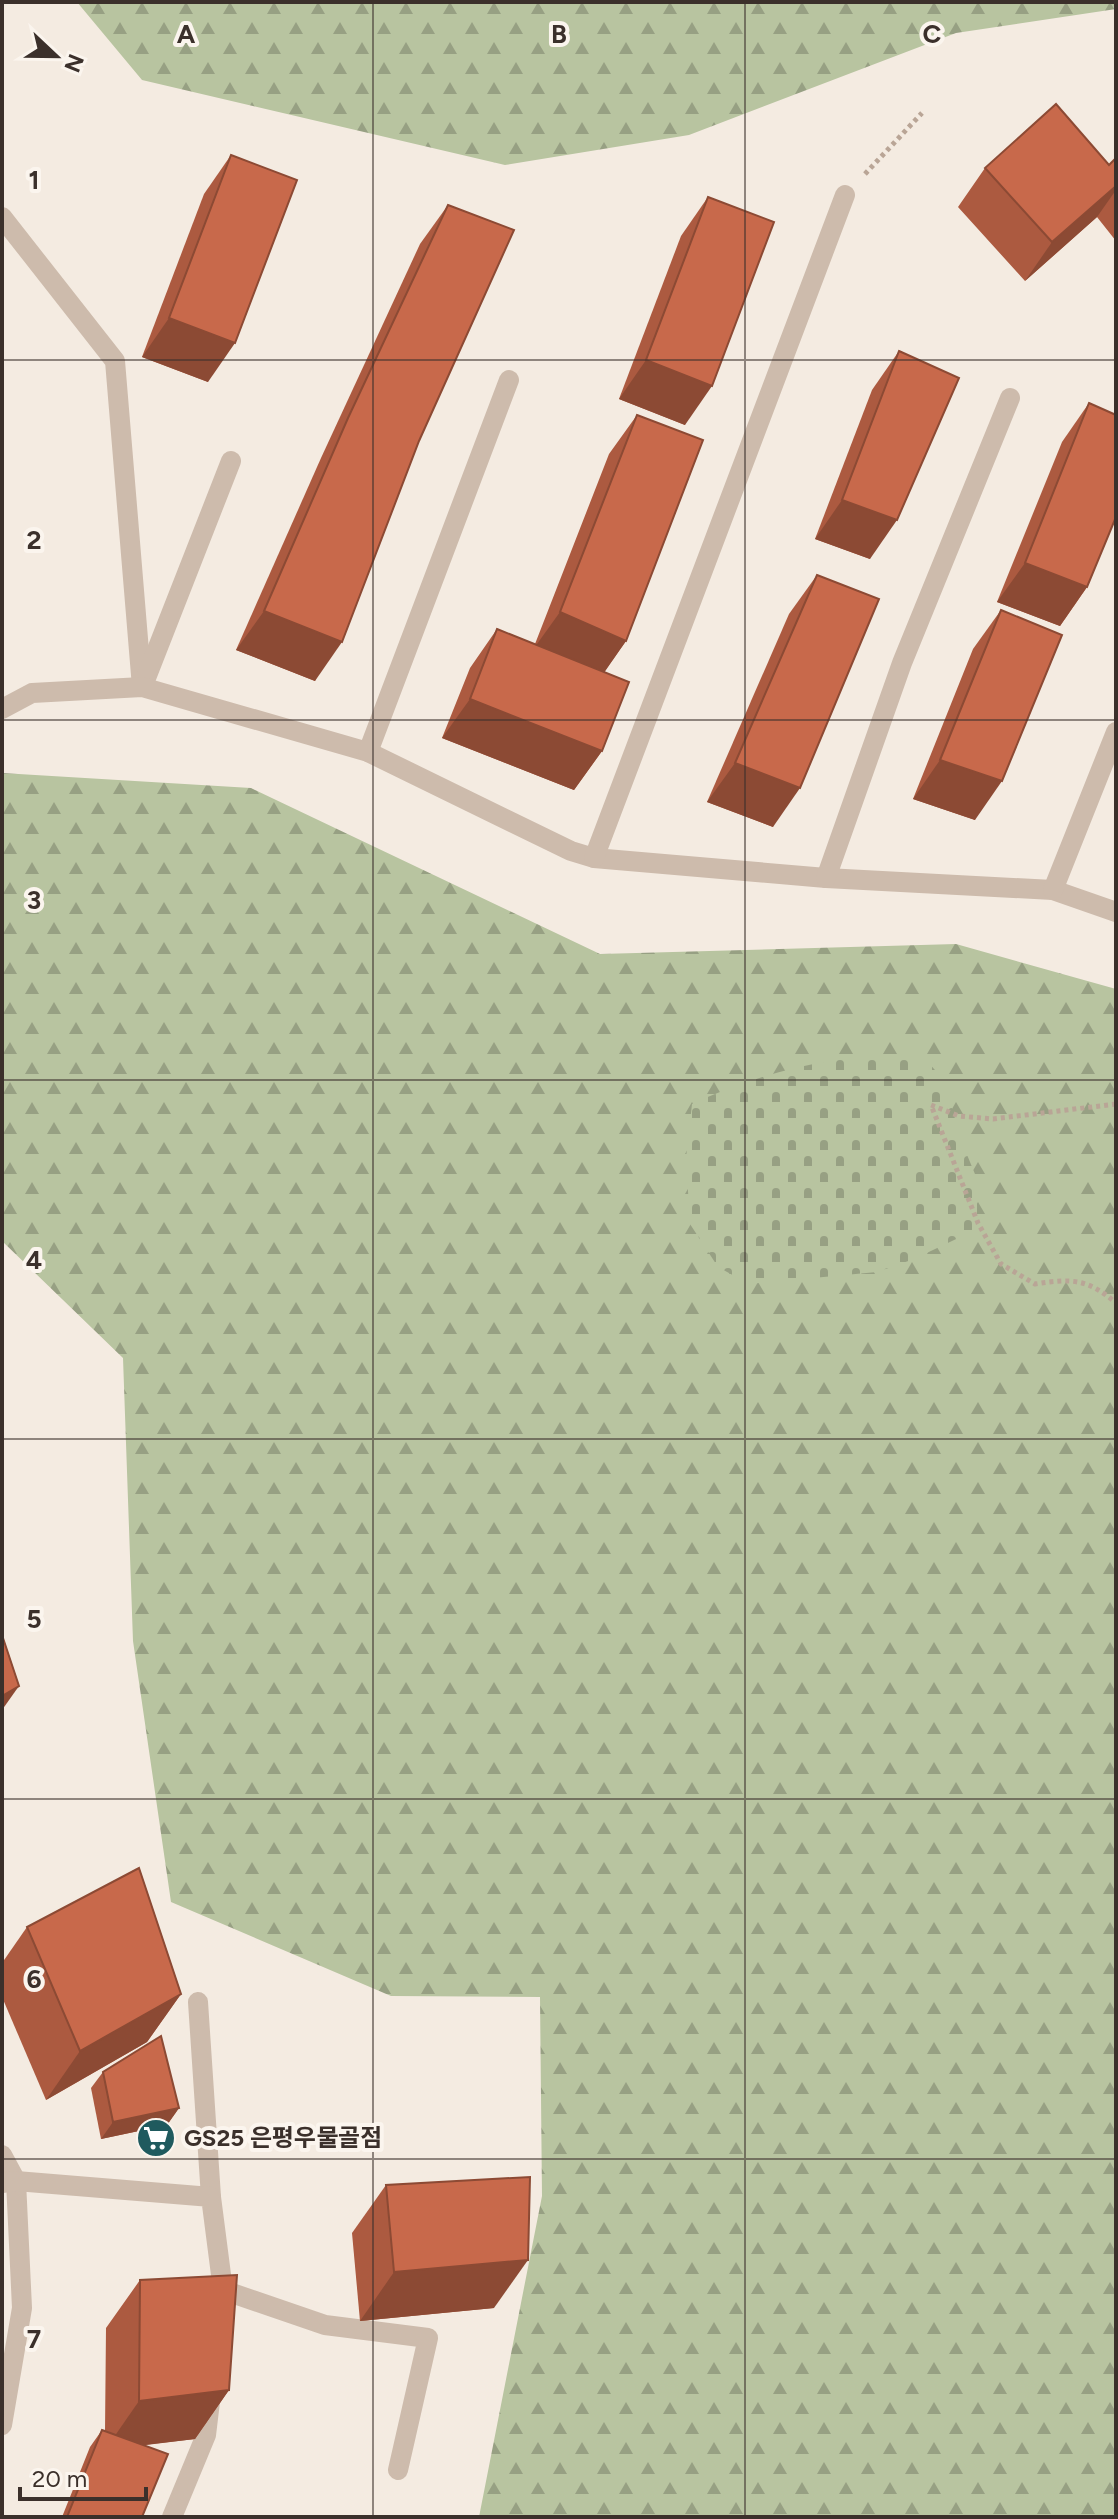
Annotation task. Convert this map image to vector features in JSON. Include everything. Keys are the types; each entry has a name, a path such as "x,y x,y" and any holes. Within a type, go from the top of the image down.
{"lane":[{"path":"594,858 845,195"},
{"path":"2,217 115,361 142,687"},
{"path":"368,752 509,380"},
{"path":"826,878 902,663 1010,398"},
{"path":"142,687 231,461"},
{"path":"2,709 32,693 142,687 368,752 571,851 594,858 826,878 1053,890 1116,912"},
{"path":"1053,890 1116,732"},
{"path":"198,2002 211,2197 222,2297 325,2325 428,2338 398,2470"},
{"path":"2,2155 9,2182 22,2308 2,2425"},
{"path":"9,2182 211,2197"},
{"path":"172,2517 206,2435 213,2377"}],"path":[{"path":"845,195 922,113"},
{"path":"1116,1104 993,1119 959,1116 931,1105 978,1223 1001,1264 1035,1284 1063,1279 1097,1287 1116,1303"}],"green space":[{"path":"77,2 1116,2 1116,9 956,33 689,135 505,165 142,80"},
{"path":"2,773 251,788 600,954 956,944 1116,989 1116,2517 479,2517 542,2196 540,1997 391,1996 171,1902 133,1641 123,1358 2,1241"},
{"path":"892,1055 926,1060 943,1079 977,1179 977,1217 971,1232 914,1259 877,1272 749,1284 718,1267 690,1224 686,1158 692,1104 740,1084 789,1069 840,1059"}],"building":[{"path":"1056,104 1109,165 1116,158 1116,186 1052,242 985,168"},
{"path":"231,155 297,180 235,343 169,318"},
{"path":"708,197 774,222 712,386 646,360"},
{"path":"448,205 514,230 419,441 342,642 264,611 348,418"},
{"path":"899,351 959,378 897,520 842,500"},
{"path":"1089,403 1116,415 1116,517 1087,587 1025,563"},
{"path":"637,415 703,440 626,641 560,612"},
{"path":"817,575 879,599 800,788 735,763"},
{"path":"1001,610 1062,635 1002,781 940,760"},
{"path":"497,629 629,682 602,751 470,699"},
{"path":"2,1635 19,1686 2,1696"},
{"path":"139,1868 181,1994 80,2051 27,1927"},
{"path":"161,2036 179,2108 113,2122 103,2072"},
{"path":"530,2177 528,2260 394,2272 386,2185"},
{"path":"237,2275 229,2390 139,2401 140,2280"},
{"path":"102,2430 168,2454 142,2517 67,2517"}],"place":[{"name":"GS25 은평우물골점","path":"156,2138"}]}
